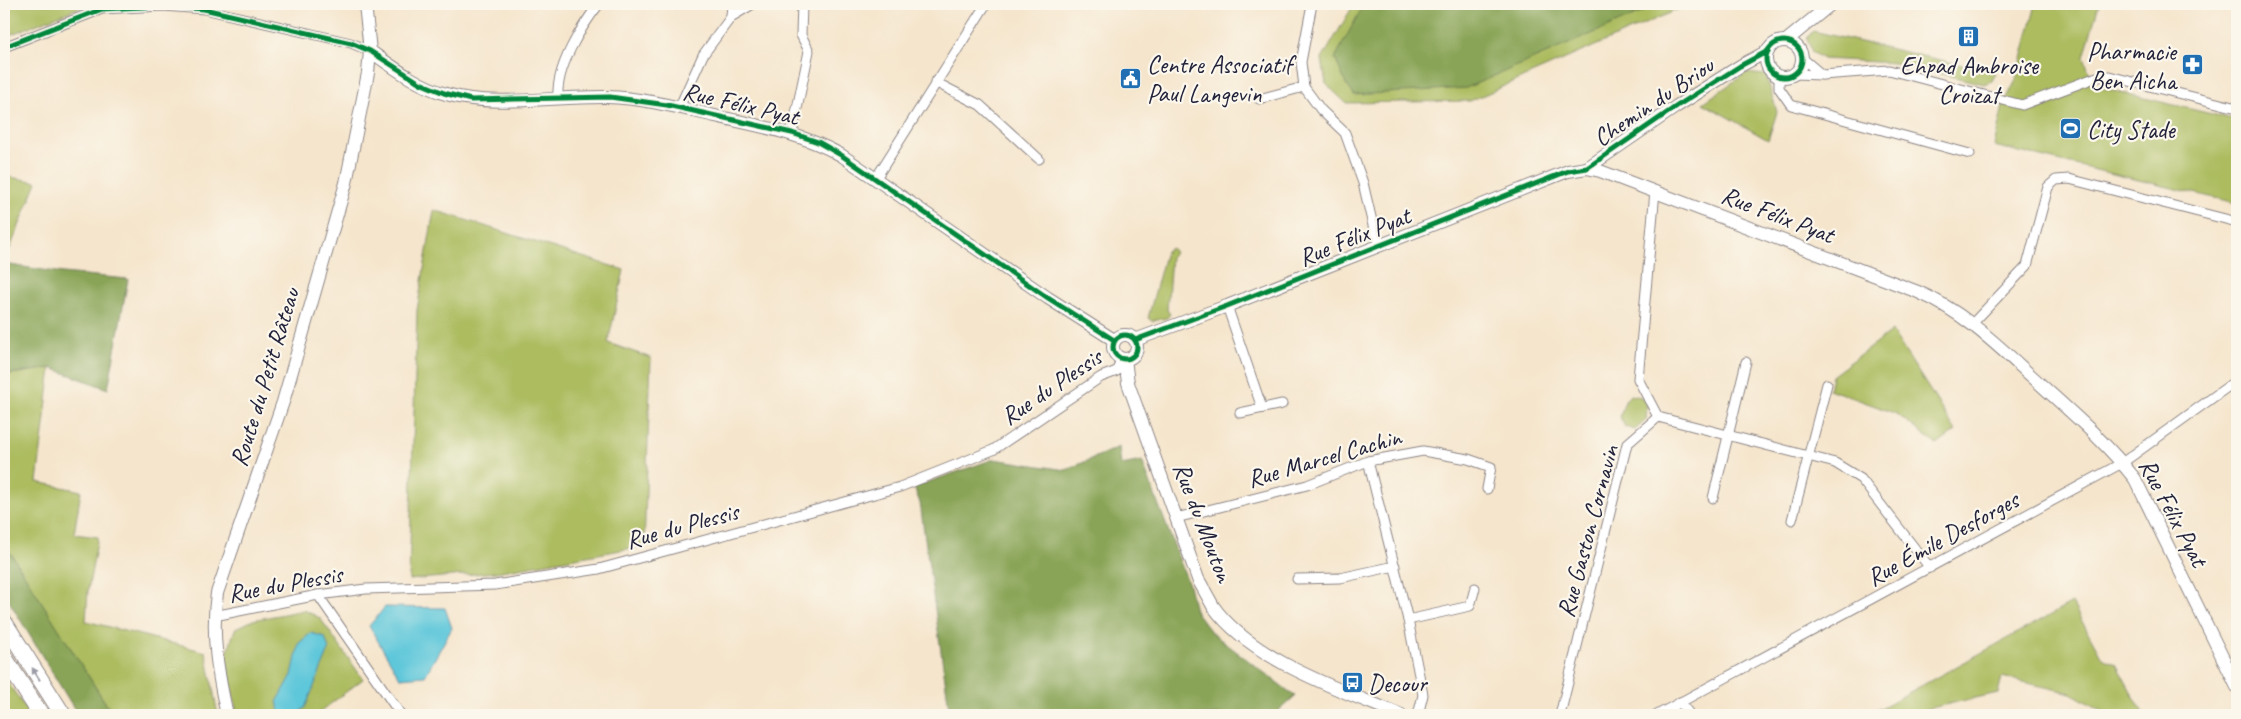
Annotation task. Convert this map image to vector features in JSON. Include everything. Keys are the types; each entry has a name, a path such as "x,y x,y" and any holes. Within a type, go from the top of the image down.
{"highway":[{"path":"4,622 63,715"},
{"path":"4,657 40,715"}],"street":[{"name":"Route du Petit Râteau","path":"227,715 217,667 214,616 217,593 283,402 346,183 368,73 370,51 365,4"},
{"path":"558,97 557,87 563,64 591,14 599,4"},
{"path":"731,17 732,4"},
{"path":"679,108 703,55 731,17 753,4"},
{"path":"792,133 809,51 801,34 802,4"},
{"path":"876,178 986,4"},
{"path":"1312,4 1301,62 1304,87 1321,110 1345,133 1363,183 1375,234 1382,244"},
{"path":"1791,43 1805,23 1831,4"},
{"path":"4,47 102,7 163,6 204,9 350,43 370,51"},
{"path":"1791,43 1775,43 1767,57 1774,73 1779,76 1889,70 2022,105 2097,77 2109,76 2237,108"},
{"path":"1791,43 1802,58 1822,75"},
{"name":"Rue Félix Pyat","path":"370,51 402,73 444,93 471,100 610,97 679,108 792,133 818,142 876,178 1048,298 1114,340"},
{"name":"Chemin du Briou","path":"1587,168 1677,106 1740,66 1767,57"},
{"path":"1794,74 1801,64 1802,58"},
{"path":"1779,76 1779,88 1791,105 1970,154"},
{"path":"935,82 980,105 1039,159"},
{"path":"1259,99 1304,87"},
{"name":"Rue Félix Pyat","path":"1135,340 1227,306 1568,171 1587,168 1600,171 1934,299 1972,323 2105,444 2122,462 2140,488 2237,687"},
{"path":"1972,323 2027,266 2048,187 2056,180 2069,179 2237,222"},
{"path":"1655,191 1638,379 1658,417 1835,463 1861,479 1930,568"},
{"path":"1227,306 1262,408"},
{"path":"1124,335 1135,340 1136,351 1132,357 1123,359 1113,351 1114,340 1124,335"},
{"name":"Rue du Plessis","path":"214,616 318,595 366,589 496,585 599,569 900,487 993,450 1101,377 1117,371 1123,359"},
{"name":"Rue du Mouton","path":"1123,359 1128,383 1198,579 1214,607 1246,639 1267,654 1400,715"},
{"path":"1713,498 1746,362"},
{"name":"Rue Émile Desforges","path":"1657,715 2122,462 2237,380"},
{"path":"1792,520 1827,384"},
{"path":"1240,413 1282,404"},
{"name":"Rue Gaston Cornavin","path":"1560,715 1627,444 1658,417"},
{"name":"Rue Marcel Cachin","path":"1176,518 1307,485 1368,462 1423,451 1468,459 1491,467 1487,490"},
{"path":"1368,462 1408,620 1424,695 1418,715"},
{"path":"1297,579 1340,578 1395,566"},
{"path":"1408,620 1470,606 1475,588"},
{"path":"318,595 401,715"},
{"path":"1680,702 1690,715"}],"green space":[{"path":"4,4 89,4 4,37"},
{"path":"1354,4 1690,4 1470,101 1346,103 1326,84 1322,59"},
{"path":"1364,4 1628,4 1645,11 1466,88 1354,95 1346,84 1335,58"},
{"path":"2036,4 2099,4 2084,57 2094,86 2237,120 2236,203 1994,146 2003,106 2017,78"},
{"path":"1813,31 1996,73 1992,81 1984,84 1894,63 1823,59 1812,52 1807,38"},
{"path":"1746,73 1766,75 1777,112 1768,140 1703,103"},
{"path":"4,176 37,182 4,263"},
{"path":"434,210 624,270 608,343 651,358 644,546 496,572 409,580 417,310"},
{"path":"1172,248 1175,253 1171,257 1167,310 1170,314 1167,318 1152,321 1148,318 1166,251"},
{"path":"4,264 63,273 128,279 108,389 51,368 4,375"},
{"path":"1892,331 1956,431 1937,445 1897,414 1829,389 1832,376"},
{"path":"51,368 37,482 81,491 74,534 98,537 88,590 86,621 206,652 218,715 113,715 10,553 4,556 4,375"},
{"path":"1630,395 1641,397 1647,405 1646,420 1635,430 1625,427 1620,417 1625,401"},
{"path":"1119,447 1121,465 1142,461 1189,585 1195,611 1212,633 1295,696 1274,715 950,715 920,503 914,487 994,459 1066,470"},
{"path":"10,552 113,715 78,715 4,593 4,556"},
{"path":"2072,603 2102,658 2116,664 2144,715 2109,715 2071,693 2002,677 1998,693 1926,709 1913,715 1868,715"},
{"path":"304,610 320,618 363,679 316,715 237,715 226,657 235,629 253,620"},
{"path":"4,677 30,715 4,715"}],"water":[{"path":"385,607 445,608 452,628 425,676 400,678 369,626"},
{"path":"311,633 325,637 329,650 305,708 295,715 281,715 277,702 292,675 299,643"}],"cycle path":[{"path":"4,47 102,9 163,6 204,9 351,43 370,51 420,83 444,93 471,100 610,97 667,105 792,133 818,142 841,155 1048,298 1114,340"},
{"path":"1784,41 1796,47 1802,59 1796,71 1784,77 1772,71 1766,59 1772,47 1784,41"},
{"path":"1135,340 1227,306 1568,171 1587,168 1677,106 1740,66 1768,51"},
{"path":"1125,335 1134,338 1137,347 1134,356 1125,359 1116,356 1113,347 1116,338 1125,335"}],"place":[{"name":"Ehpad Ambroise Croizat","path":"1969,36"},
{"name":"Pharmacie Ben Aicha","path":"2192,65"},
{"name":"Centre Associatif Paul Langevin","path":"1131,78"},
{"name":"City Stade","path":"2071,129"},
{"name":"Decour","path":"1352,683"}]}
